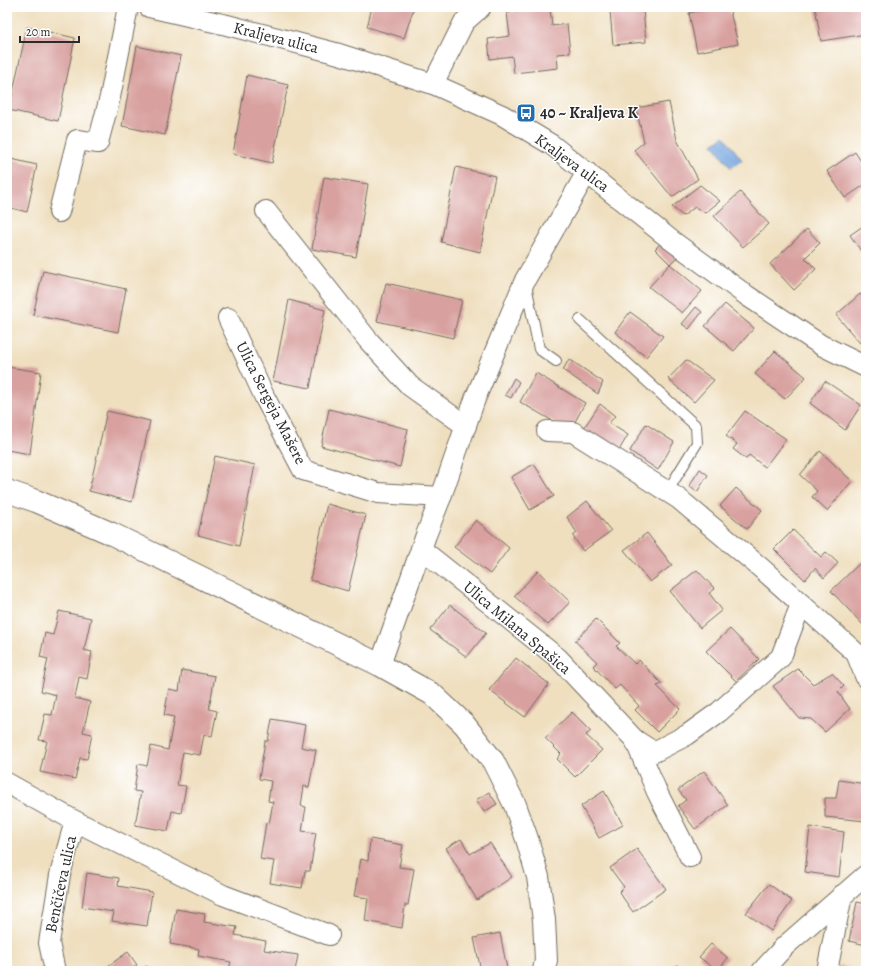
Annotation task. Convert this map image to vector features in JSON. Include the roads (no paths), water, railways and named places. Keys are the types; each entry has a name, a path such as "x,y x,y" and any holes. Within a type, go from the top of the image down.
{"street":[{"path":"59,212 77,140 98,143 110,97 128,7"},
{"name":"Kraljeva ulica","path":"149,7 227,25 339,54 433,84 502,115 552,145 671,240 746,295 821,345 866,366"},
{"path":"433,84 464,22 481,7"},
{"path":"380,665 475,400 525,280 587,172"},
{"path":"266,211 368,340 410,386 466,426"},
{"name":"Ulica Sergeja Mašere","path":"228,318 265,398 303,470 378,493 441,498"},
{"path":"547,431 573,432 679,499 761,568 856,653 866,678"},
{"path":"7,491 36,501 110,533 380,665 432,694 464,724 493,761 515,805 538,877 544,920 546,960 544,971"},
{"name":"Ulica Milana Spašica","path":"421,549 558,658 635,740 657,792 690,857"},
{"path":"635,740 654,752 687,736 719,712 781,657 801,604"},
{"path":"7,783 74,821 223,895 329,935"},
{"name":"Benčičeva ulica","path":"55,971 49,943 60,875 74,821"},
{"path":"762,971 784,946 866,875"},
{"path":"828,971 842,895"}],"lane":[{"path":"525,280 539,349 556,361"},
{"path":"580,320 696,426 697,443 667,492"}],"water":[{"path":"724,136 742,160 731,168 713,144"}],"place":[{"name":"40 ~ Kraljeva K","path":"526,113"}]}
